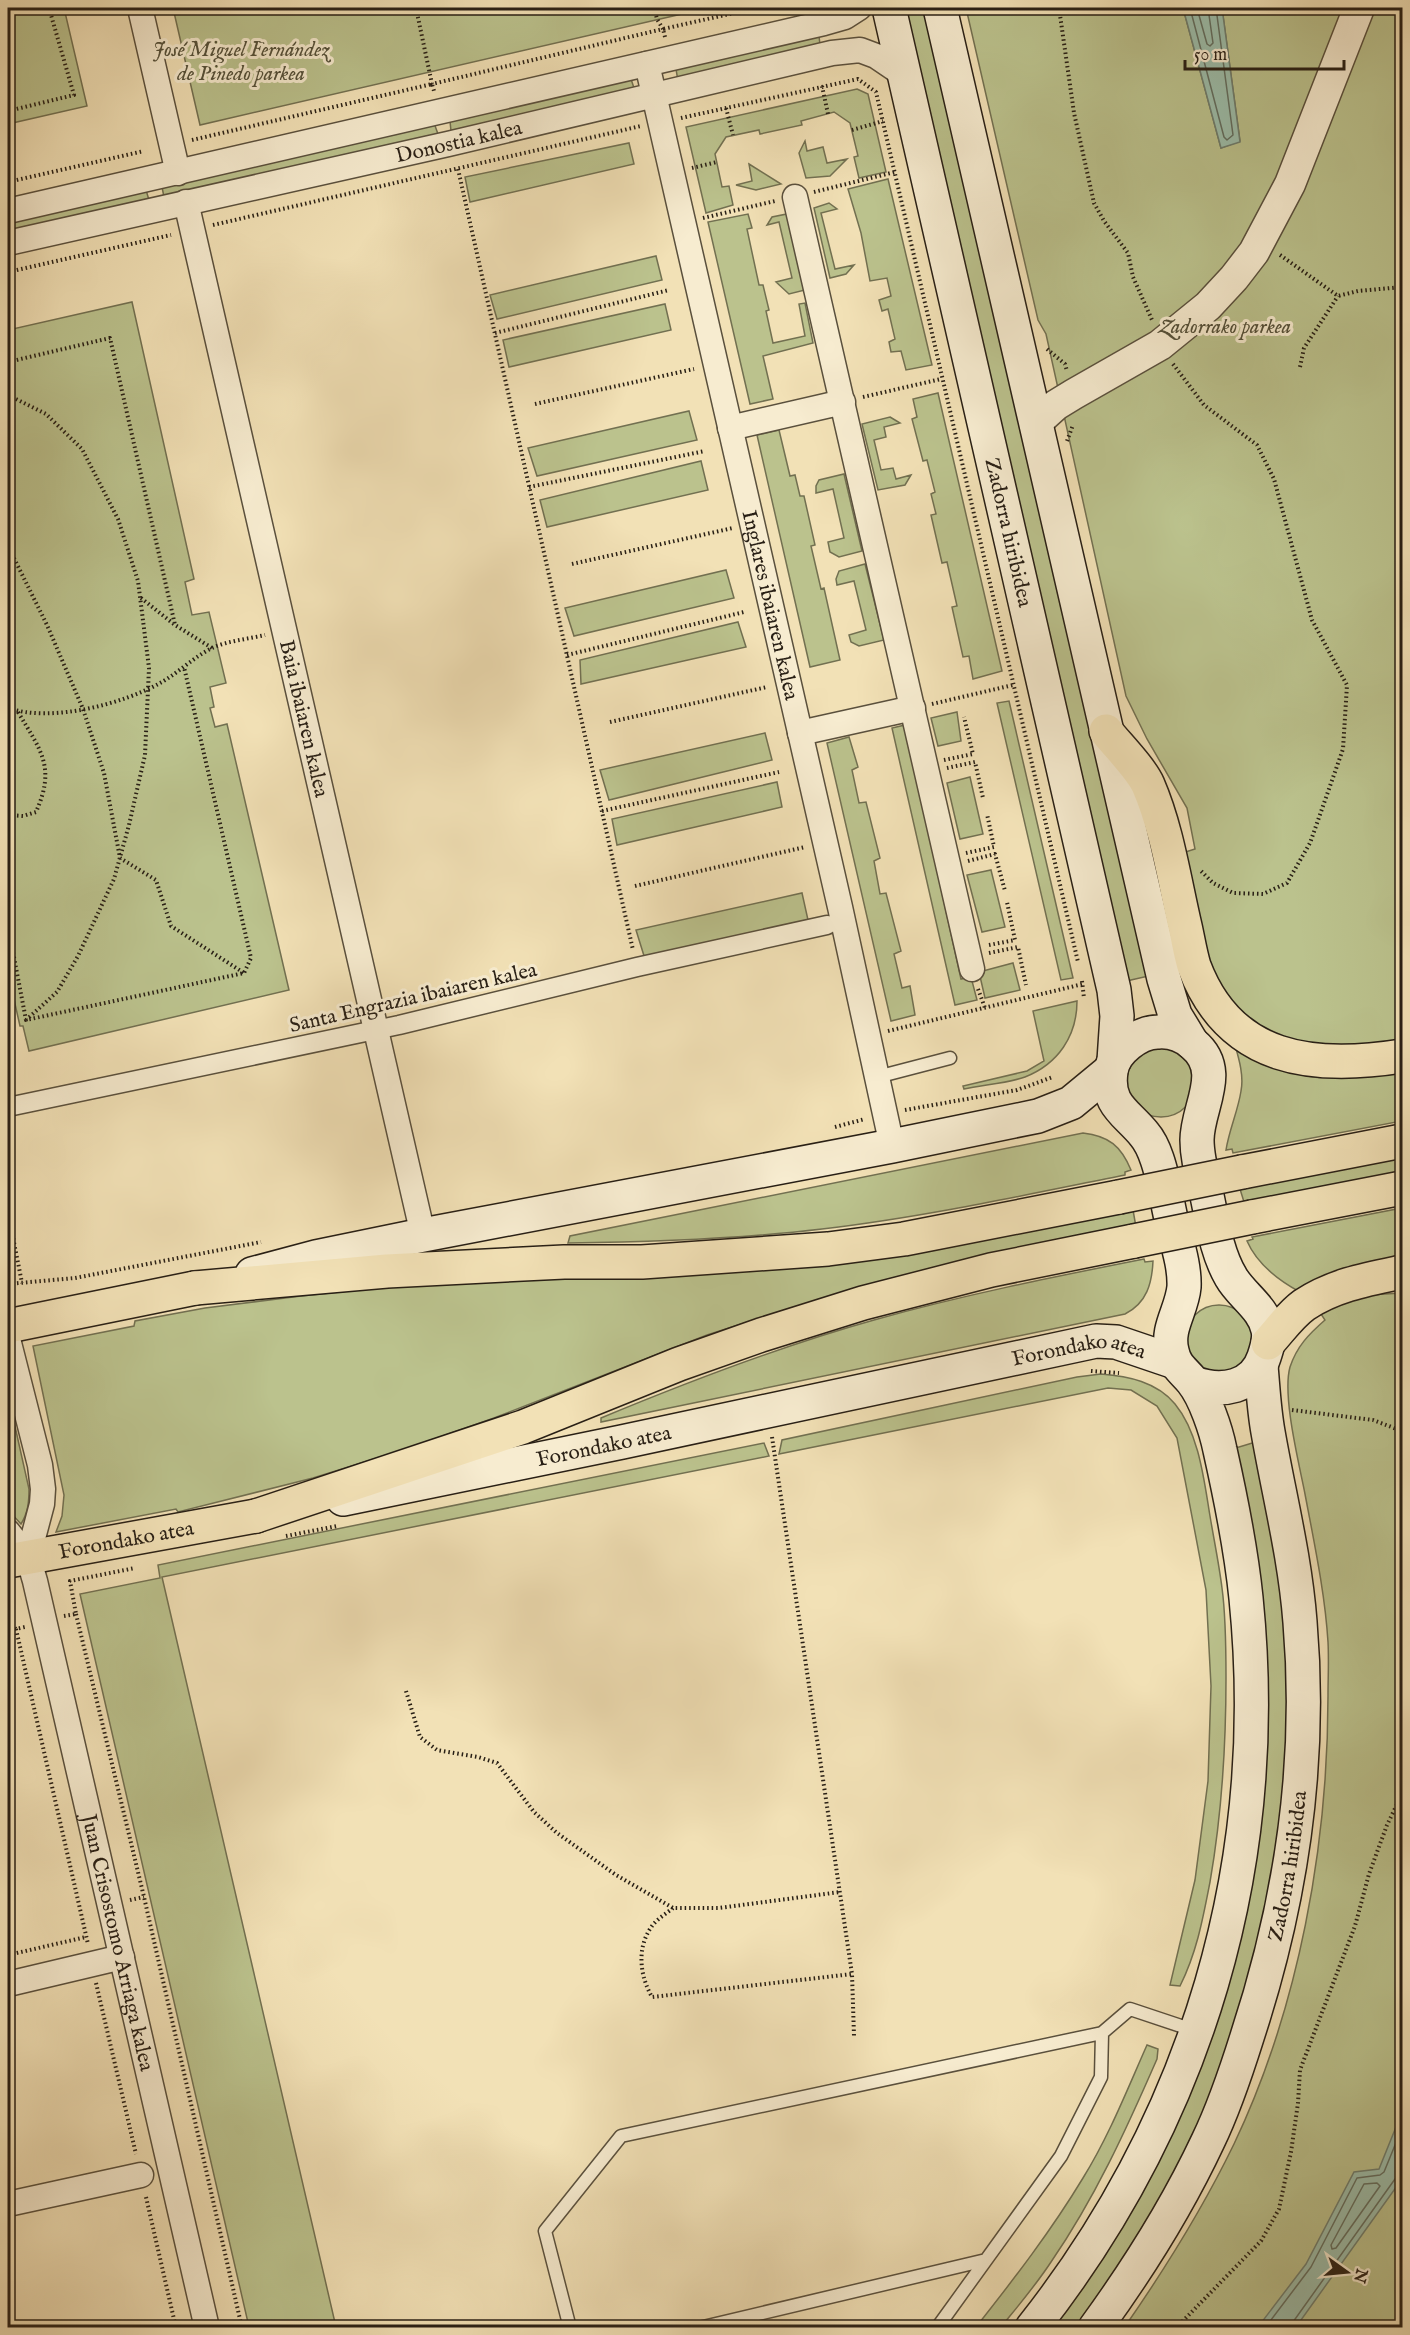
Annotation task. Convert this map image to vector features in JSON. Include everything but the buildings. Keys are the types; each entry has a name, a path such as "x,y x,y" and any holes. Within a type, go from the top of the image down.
{"main road":[{"name":"Zadorra hiribidea","path":"889,8 1114,990 1116,1016 1111,1089 1117,1106 1144,1133 1159,1166 1179,1254 1184,1287 1170,1336 1185,1372"},
{"path":"940,8 1171,1006 1192,1043"},
{"path":"1106,731 1147,783 1163,828 1194,965 1206,992 1219,1011 1234,1026 1256,1042 1296,1059 1355,1063 1402,1056"},
{"path":"8,1326 195,1288 316,1257 423,1235 1038,1116 1071,1103 1113,1066 1126,1046 1148,1033 1162,1031 1176,1034 1192,1043"},
{"name":"Zadorra hiribidea","path":"1095,2328 1131,2278 1174,2206 1209,2140 1235,2075 1266,1979 1287,1882 1299,1796 1304,1711 1300,1621 1290,1538 1268,1430 1265,1354 1268,1330 1264,1317 1241,1292 1229,1274 1218,1244 1197,1141 1198,1124 1209,1093 1210,1079 1207,1063 1202,1053 1192,1043"},
{"path":"195,1288 398,1271 564,1262 642,1262 828,1249 915,1237 1402,1141"},
{"path":"256,1516 523,1427 679,1364 772,1331 908,1290 991,1270 1402,1188"},
{"path":"1265,1354 1304,1306 1354,1281 1402,1272"},
{"name":"Forondako atea","path":"14,1550 256,1516 1096,1341 1116,1342 1185,1372 1207,1388 1232,1387 1251,1378 1265,1354"},
{"path":"1032,2328 1096,2240 1132,2180 1171,2101 1197,2031 1216,1970 1233,1899 1249,1790 1252,1688 1246,1597 1235,1519 1219,1443 1213,1424 1185,1372"}],"street":[{"path":"140,8 178,173"},
{"name":"Donostia kalea","path":"8,211 824,23 845,17 859,8"},
{"path":"1035,424 1056,405 1160,345 1208,306 1228,285 1260,241 1290,184 1359,8"},
{"name":"Donostia kalea","path":"8,243 448,144 832,52 860,50 876,56 904,75"},
{"name":"Inglares ibaiaren kalea","path":"647,64 892,1146"},
{"path":"795,196 969,959"},
{"name":"Baia ibaiaren kalea","path":"186,202 423,1235"},
{"path":"730,428 843,402"},
{"path":"800,733 913,708"},
{"name":"Santa Engrazia ibaiaren kalea","path":"8,1107 376,1029 827,925"},
{"name":"Forondako atea","path":"8,1339 40,1465 43,1489 42,1504 14,1550"},
{"name":"Juan Crisostomo Arriaga kalea","path":"14,1550 122,1958 207,2328"},
{"path":"8,1984 122,1958"},
{"path":"8,2204 141,2175"}],"lane":[{"path":"877,1077 950,1058"},
{"path":"570,2328 545,2231 621,2136 1102,2033 1130,2009 1197,2031"},
{"path":"937,2328 1061,2156 1101,2077 1102,2033"},
{"path":"699,2328 986,2260"}],"path":[{"path":"8,111 74,95 50,8"},
{"path":"416,8 432,84 663,28 654,8"},
{"path":"1059,8 1074,113 1094,203 1104,221 1128,253 1133,277 1160,345 1203,405 1257,445 1274,479 1312,620 1347,685 1343,749 1310,843 1287,884 1263,894 1233,893 1213,883 1198,868"},
{"path":"822,86 828,114"},
{"path":"726,108 733,135"},
{"path":"852,130 883,121"},
{"path":"8,182 144,152"},
{"path":"689,169 717,162"},
{"path":"458,169 637,967"},
{"path":"1260,241 1338,296"},
{"path":"1300,367 1304,348 1338,296 1358,291 1402,287"},
{"path":"495,333 669,290"},
{"path":"8,362 110,338 175,625"},
{"path":"535,404 698,368"},
{"path":"843,402 941,379"},
{"path":"8,395 46,414 82,449 118,519 138,581 149,668 145,755 114,879 78,956 57,992 26,1020"},
{"path":"529,487 705,451"},
{"path":"572,564 733,528"},
{"path":"8,546 47,625 83,710 104,773 120,858 156,880 171,926 244,973"},
{"path":"140,597 175,625 212,648"},
{"path":"567,654 744,612"},
{"path":"8,708 17,712 62,714 104,705 161,682 212,648 285,631"},
{"path":"184,667 251,958 244,973"},
{"path":"913,708 1013,685"},
{"path":"610,722 771,687"},
{"path":"8,815 23,816 36,812 42,798 47,773 40,749 17,712"},
{"path":"927,768 973,754 964,717"},
{"path":"927,768 975,762 983,798"},
{"path":"602,811 779,772"},
{"path":"948,861 994,847 987,814"},
{"path":"635,886 808,846"},
{"path":"948,861 995,854 1005,891"},
{"path":"969,959 1015,940 1007,902"},
{"path":"8,927 26,1020"},
{"path":"969,959 1018,947 1026,985"},
{"path":"26,1020 244,973"},
{"path":"885,1032 1083,984 1084,998"},
{"path":"8,1212 22,1283"},
{"path":"8,1254 10,1268 8,1268"},
{"path":"1286,1409 1373,1420 1402,1431"},
{"path":"768,1411 852,1974 854,2036"},
{"path":"76,1614 144,1897 242,2328"},
{"path":"405,1691 420,1737 437,1750 478,1757 497,1763 534,1812 557,1833 616,1875 673,1908 718,1908 840,1892"},
{"path":"1176,2328 1261,2241 1279,2209 1292,2152 1300,2070 1355,1926 1376,1854 1402,1794"},
{"path":"673,1908 652,1926 641,1951 643,1982 652,1997 852,1974"},
{"path":"8,1955 86,1936"}],"green space":[{"path":"8,8 64,8 87,106 8,124"},
{"name":"José Miguel Fernández de Pinedo parkea","path":"173,8 708,8 200,125"},
{"path":"899,8 931,8 1153,975 1122,982"},
{"name":"Zadorrako parkea","path":"966,8 1183,8 1221,148 1240,141 1222,8 1402,8 1402,1039 1383,1044 1300,1049 1241,1018 1213,982 1176,855 1195,849 1187,808 1147,739 1126,696 1046,334 1038,320"},
{"path":"819,36 820,45 678,81 676,69"},
{"path":"631,79 634,88 451,131 450,121"},
{"path":"857,89 868,94 886,172 859,178 854,157 858,156 850,123 834,112 801,121 802,125 760,134 759,130 726,137 715,154 722,187 729,186 733,205 706,213 686,127"},
{"path":"434,123 438,134 164,197 162,187"},
{"path":"805,141 807,151 823,147 827,163 847,159 830,176 806,178 799,153"},
{"path":"629,143 634,164 470,202 465,177"},
{"path":"749,164 781,184 756,190 736,185 752,181"},
{"path":"888,179 932,365 906,370 901,351 891,352 889,342 895,339 888,309 882,311 879,300 891,296 887,278 870,281 861,233 848,189"},
{"path":"146,190 149,200 8,232 8,222"},
{"path":"829,203 837,209 821,213 835,269 854,265 846,274 830,278 814,208"},
{"path":"748,214 752,228 747,229 759,285 763,285 769,310 766,311 773,343 805,336 799,304 805,303 813,343 763,356 773,399 750,404 708,222"},
{"path":"787,214 805,290 789,294 776,282 792,278 779,222 767,225 772,217"},
{"path":"656,256 662,280 497,319 490,295"},
{"path":"132,302 194,579 185,582 192,615 209,612 226,683 210,687 214,707 210,708 215,727 227,724 289,990 29,1051 23,1026 20,1026 8,973 8,330"},
{"path":"665,304 671,330 509,367 503,340"},
{"path":"938,393 1002,671 973,679 969,656 963,657 952,607 957,606 947,562 942,563 931,515 936,514 931,494 935,492 927,460 923,461 912,419 917,417 913,399"},
{"path":"689,411 697,440 537,476 528,448"},
{"path":"890,417 900,423 884,427 886,437 874,440 881,470 893,468 896,479 911,475 905,485 878,490 862,424"},
{"path":"779,430 790,476 795,475 800,496 804,496 815,545 811,546 821,589 824,588 840,660 810,667 757,435"},
{"path":"701,461 708,490 547,527 540,500"},
{"path":"844,474 862,551 839,557 830,552 828,542 844,538 833,489 816,493 816,486 819,480"},
{"path":"865,564 884,640 859,646 851,642 849,635 866,630 854,581 837,585 836,579 839,571"},
{"path":"726,570 734,598 574,636 565,608"},
{"path":"738,622 746,647 581,684 580,660"},
{"path":"1009,701 1073,978 1061,980 997,703"},
{"path":"957,712 961,741 938,746 931,718"},
{"path":"905,725 961,979 971,977 977,1000 955,1005 892,728"},
{"path":"765,733 772,760 609,800 600,770"},
{"path":"849,737 858,767 852,770 859,803 866,802 880,858 874,861 880,894 886,893 901,951 894,954 902,988 910,986 915,1015 891,1021 827,743"},
{"path":"970,777 983,834 960,839 947,783"},
{"path":"777,782 782,807 617,845 612,819"},
{"path":"991,870 1005,927 982,932 967,875"},
{"path":"802,893 808,920 645,959 636,930"},
{"path":"1013,963 1020,990 985,998 979,972"},
{"path":"1077,1001 1074,1026 1069,1037 1047,1065 1019,1079 964,1089 963,1086 1027,1071 1044,1061 1033,1011"},
{"path":"1235,1045 1282,1068 1317,1077 1346,1077 1402,1068 1402,1121 1233,1153 1232,1149 1226,1150 1242,1085 1241,1068"},
{"path":"1154,1047 1168,1047 1181,1053 1190,1062 1196,1075 1194,1095 1186,1107 1168,1117 1154,1117 1141,1111 1132,1102 1126,1089 1126,1075 1132,1062 1141,1053"},
{"path":"1083,1133 1092,1134 1113,1144 1123,1155 1131,1170 1125,1172 1125,1175 1050,1190 860,1224 727,1238 568,1243 570,1236"},
{"path":"1402,1158 1402,1172 1244,1202 1240,1189"},
{"path":"1402,1208 1402,1263 1300,1292 1269,1271 1256,1257 1247,1241 1253,1239 1252,1237"},
{"path":"1133,1210 1136,1227 798,1306 707,1335 494,1418 313,1478 178,1512 176,1509 56,1532 62,1516 64,1495 33,1346 134,1326 135,1321 205,1308 301,1296"},
{"path":"1144,1259 1145,1262 1153,1261 1150,1285 1139,1304 1125,1314 601,1422 601,1418 702,1378 839,1330 975,1294"},
{"path":"1402,1293 1402,2327 1124,2328 1169,2261 1210,2191 1257,2092 1292,1982 1315,1868 1327,1753 1328,1642 1319,1568 1290,1412 1288,1380 1290,1367 1304,1341 1325,1320 1319,1311 1351,1296"},
{"path":"1212,1305 1226,1305 1238,1310 1248,1320 1253,1339 1248,1358 1238,1368 1226,1373 1212,1373 1200,1368 1190,1358 1185,1346 1185,1332 1190,1320 1200,1310"},
{"path":"1101,1374 1121,1376 1151,1385 1168,1396 1183,1416 1199,1457 1222,1588 1226,1704 1220,1806 1202,1922 1191,1960 1180,1986 1170,1985 1195,1880 1208,1781 1211,1686 1206,1590 1177,1438 1157,1406 1131,1390 1108,1388 779,1454 782,1440 1077,1377"},
{"path":"8,1395 29,1489 28,1507 21,1524 8,1510"},
{"path":"1259,1441 1278,1526 1292,1766 1245,2018 1183,2168 1085,2327 1047,2328 1108,2237 1252,1848 1229,1450"},
{"path":"764,1443 769,1456 162,1577 336,2327 249,2327 80,1594 160,1578 158,1565"},
{"path":"1147,2045 1158,2049 1157,2059 1109,2163 1067,2238 1039,2279 1001,2327 976,2327 1032,2254 1083,2178 1109,2129"}],"water":[{"path":"1183,8 1222,8 1240,142 1221,148"},
{"path":"1402,2106 1402,2179 1296,2327 1258,2327 1306,2264 1354,2172 1379,2169"}]}
